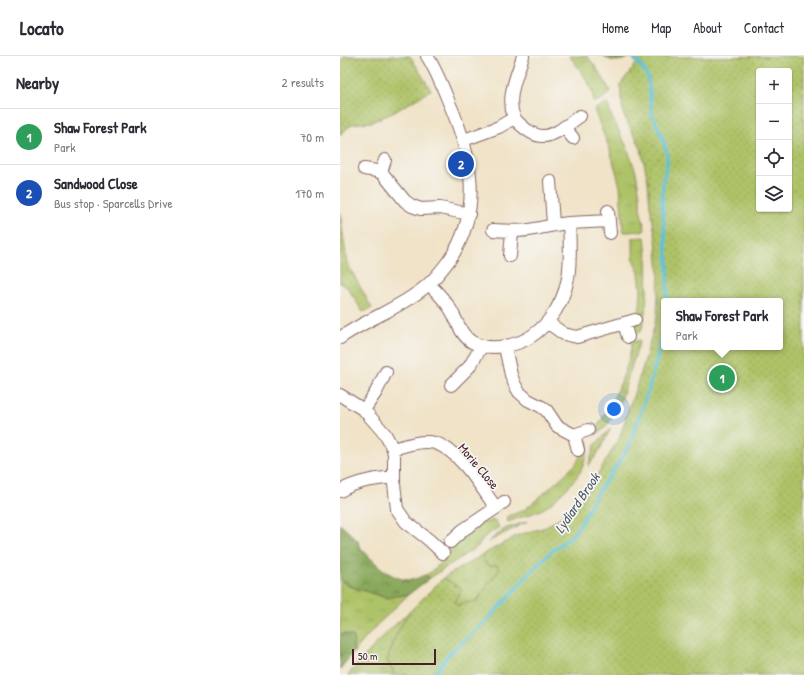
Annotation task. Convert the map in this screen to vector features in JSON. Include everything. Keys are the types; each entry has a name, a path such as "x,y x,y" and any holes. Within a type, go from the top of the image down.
{"street":[{"path":"340,338 357,327 405,302 429,284 455,251 463,234 469,214 471,185 469,163 464,140 451,106 427,56"},
{"path":"523,56 511,95 514,118 526,130 542,137 549,136 580,116"},
{"path":"464,140 499,127 514,118"},
{"path":"564,127 573,138"},
{"path":"381,173 385,160"},
{"path":"364,169 381,173 405,201 412,206 421,208 440,208 469,214"},
{"path":"550,181 553,224"},
{"path":"493,230 512,231 535,229 553,224 609,222"},
{"path":"429,284 449,307 459,326 470,341 482,346 505,346 525,340 536,333 547,322 564,294 568,278 569,223"},
{"path":"510,256 512,231"},
{"path":"547,322 564,334 577,337 629,322 628,337"},
{"path":"451,385 469,367 482,346"},
{"path":"505,346 511,374 519,392 547,411 557,426 574,435 578,450"},
{"path":"364,410 386,386 386,372"},
{"path":"340,395 364,410 385,434 393,449 397,509 406,522 430,540 443,553"},
{"path":"574,435 588,430"},
{"name":"Morie Close","path":"393,449 424,442 436,444 446,449 464,465 500,505 463,530 450,542"},
{"path":"340,491 348,486 394,477"}],"green space":[{"path":"345,56 410,56 431,90 393,113 371,122 352,124 340,135 340,62"},
{"path":"569,56 587,56 608,86 610,91 605,97 593,102 592,91 589,84"},
{"path":"603,56 631,56 624,60 613,61"},
{"path":"642,56 804,56 804,675 395,675 387,660 396,636 408,613 443,578 462,589 455,602 457,605 477,601 499,570 497,565 490,566 485,563 483,558 484,554 518,535 546,527 580,503 619,439 645,360 657,316 659,272 656,240 650,206 648,182 640,146 623,114 620,85"},
{"path":"608,103 610,113 626,145 636,172 640,196 640,208 645,229 644,231 623,231 620,186 610,150 594,110"},
{"path":"340,212 347,263 372,308 363,312 347,287 340,283"},
{"path":"645,237 648,273 646,309 641,332 633,334 639,311 641,289 639,273 634,261 633,239 631,238"},
{"path":"640,340 618,409 604,429 595,435 593,433 612,401 623,378 632,342"},
{"path":"611,428 598,453 588,466 595,445"},
{"path":"587,441 589,443 586,459 581,471 568,487 553,502 543,509 508,522 506,517 524,510 576,464"},
{"path":"491,520 496,522 499,527 484,537 478,546 430,578 424,576 431,572 446,558 451,548 461,538 483,522 488,522"},
{"path":"528,521 488,542 504,529"},
{"path":"340,524 358,541 359,546 370,558 389,574 412,580 424,575 430,578 409,594 387,598 346,585 340,579"},
{"path":"484,554 483,558 497,565 499,570 476,601 457,605 455,602 462,589 443,578"},
{"path":"340,579 346,585 386,598 409,594 376,626 353,653 353,637 344,633 340,635"},
{"path":"408,613 396,636 387,660 395,675 348,675 377,643"},
{"path":"344,633 354,637 353,653 340,669 340,635"}],"waterway":[{"name":"Lydiard Brook","path":"632,56 644,70 648,78 652,114 663,139 667,154 662,204 668,264 667,298"},
{"name":"Lydiard Brook","path":"434,675 448,655 486,621 537,565 553,550 571,537 580,525 598,492 622,458 630,443 649,388 661,343"}],"place":[{"name":"Sandwood Close","path":"461,164"},
{"name":"Shaw Forest Park","path":"722,378"}]}
